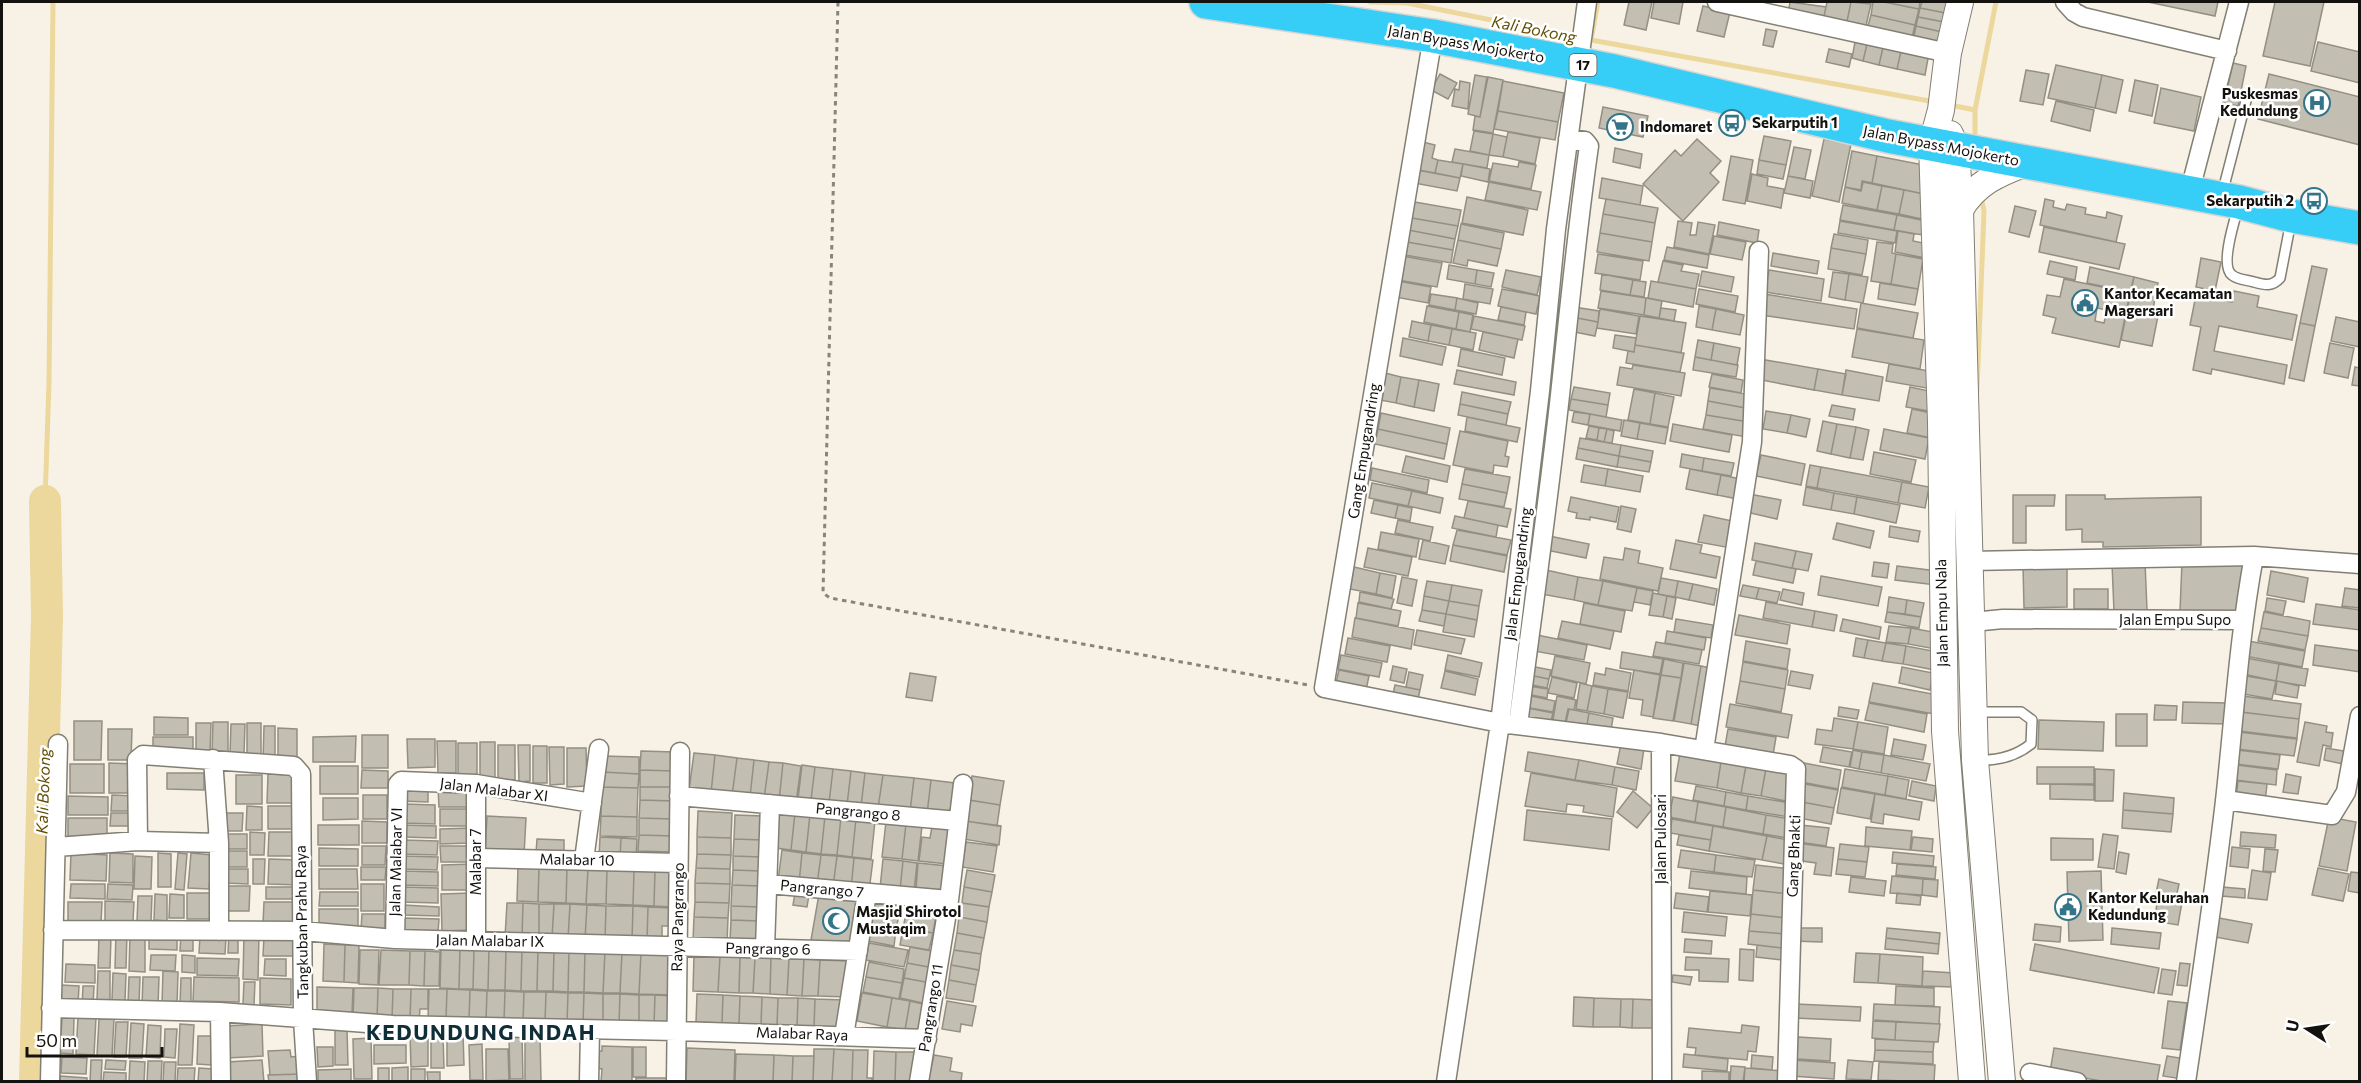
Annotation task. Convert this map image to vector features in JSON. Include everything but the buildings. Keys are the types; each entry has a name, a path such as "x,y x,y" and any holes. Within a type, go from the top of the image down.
{"highway":[{"name":"Jalan Bypass Mojokerto","path":"1206,2 1433,36 1580,47 1614,71 1966,156 2026,163 2360,228"}],"main road":[{"path":"1960,2 1948,53 1941,105 1966,156 1962,205"},
{"name":"Jalan Empu Nala","path":"1966,156 1962,205 1984,620 1981,712 2002,1082"},
{"name":"Jalan Empu Nala","path":"1966,156 1941,422 1944,714 1972,1082"},
{"path":"1944,714 1981,712"},
{"path":"1947,762 1983,760"}],"street":[{"name":"Jalan Empugandring","path":"1510,724 1551,393 1576,140 1580,47 1587,2"},
{"path":"1717,2 1783,8 1948,53"},
{"path":"2065,2 2074,12 2083,17 2227,51"},
{"path":"2189,194 2239,2"},
{"name":"Gang Empugandring","path":"1324,688 1433,36"},
{"path":"1704,750 1752,442 1759,251"},
{"path":"1980,561 2254,555 2360,564"},
{"name":"Jalan Empu Supo","path":"1984,620 2242,620 2254,555"},
{"path":"2186,1082 2209,931 2225,800 2242,620"},
{"path":"1324,688 1510,724 1661,743"},
{"path":"2225,800 2332,815 2346,792 2360,716"},
{"path":"1446,1082 1510,724"},
{"name":"Gang Bhakti","path":"1661,743 1790,765 1796,769 1787,1082"},
{"name":"Jalan Pulosari","path":"1661,743 1662,1082"},
{"path":"50,1082 58,744"},
{"path":"584,860 599,749"},
{"name":"Raya Pangrango","path":"676,1082 680,752"},
{"path":"138,841 137,760 139,757 213,759 219,843 219,931"},
{"name":"Tangkuban Prahu Raya","path":"213,759 294,765 301,774 303,1019 307,1082"},
{"name":"Jalan Malabar XI","path":"398,784 403,780 476,784 592,803"},
{"name":"Jalan Malabar VI","path":"394,939 398,784"},
{"name":"Malabar 7","path":"476,784 476,940"},
{"path":"949,900 963,784"},
{"name":"Pangrango 8","path":"679,796 958,821"},
{"path":"765,948 770,804"},
{"path":"56,847 138,841 219,843"},
{"name":"Malabar 10","path":"476,858 678,863"},
{"name":"Pangrango 7","path":"768,884 949,900"},
{"path":"844,1036 867,893"},
{"name":"Pangrango 11","path":"920,1082 949,900"},
{"name":"Jalan Malabar IX","path":"52,930 303,931 394,939 677,946"},
{"name":"Pangrango 6","path":"677,946 858,951"},
{"name":"Malabar Raya","path":"51,1008 220,1012 393,1025 927,1039"},
{"path":"220,1012 221,1082"},
{"path":"589,1082 590,1030"},
{"path":"2030,1073 2077,1082"}],"lane":[{"path":"2247,97 2230,201 2226,264 2231,275 2267,285 2277,282 2280,278 2292,216"},
{"path":"1981,712 2021,712 2032,720 2031,744 2021,752 1983,760"}],"path":[{"path":"838,2 823,593 830,598 1324,688"}],"waterway":[{"path":"45,501 49,383 53,2"},
{"path":"1370,2 1407,3 1591,40 1935,102"},
{"path":"1591,40 1598,2"},
{"path":"1975,140 1975,110 1996,2"},
{"path":"1950,105 1975,110"},
{"path":"1977,391 1984,211 1981,197"},
{"name":"Kali Bokong","path":"35,1082 47,617 45,501"}],"place":[{"name":"Puskesmas Kedundung","path":"2317,103"},
{"name":"Sekarputih 1","path":"1732,123"},
{"name":"Indomaret","path":"1620,127"},
{"name":"Sekarputih 2","path":"2314,201"},
{"name":"Kantor Kecamatan Magersari","path":"2085,303"},
{"name":"Kantor Kelurahan Kedundung","path":"2068,907"},
{"name":"Masjid Shirotol Mustaqim","path":"836,921"}],"district":[{"name":"KEDUNDUNG INDAH","path":"481,1033"}]}
